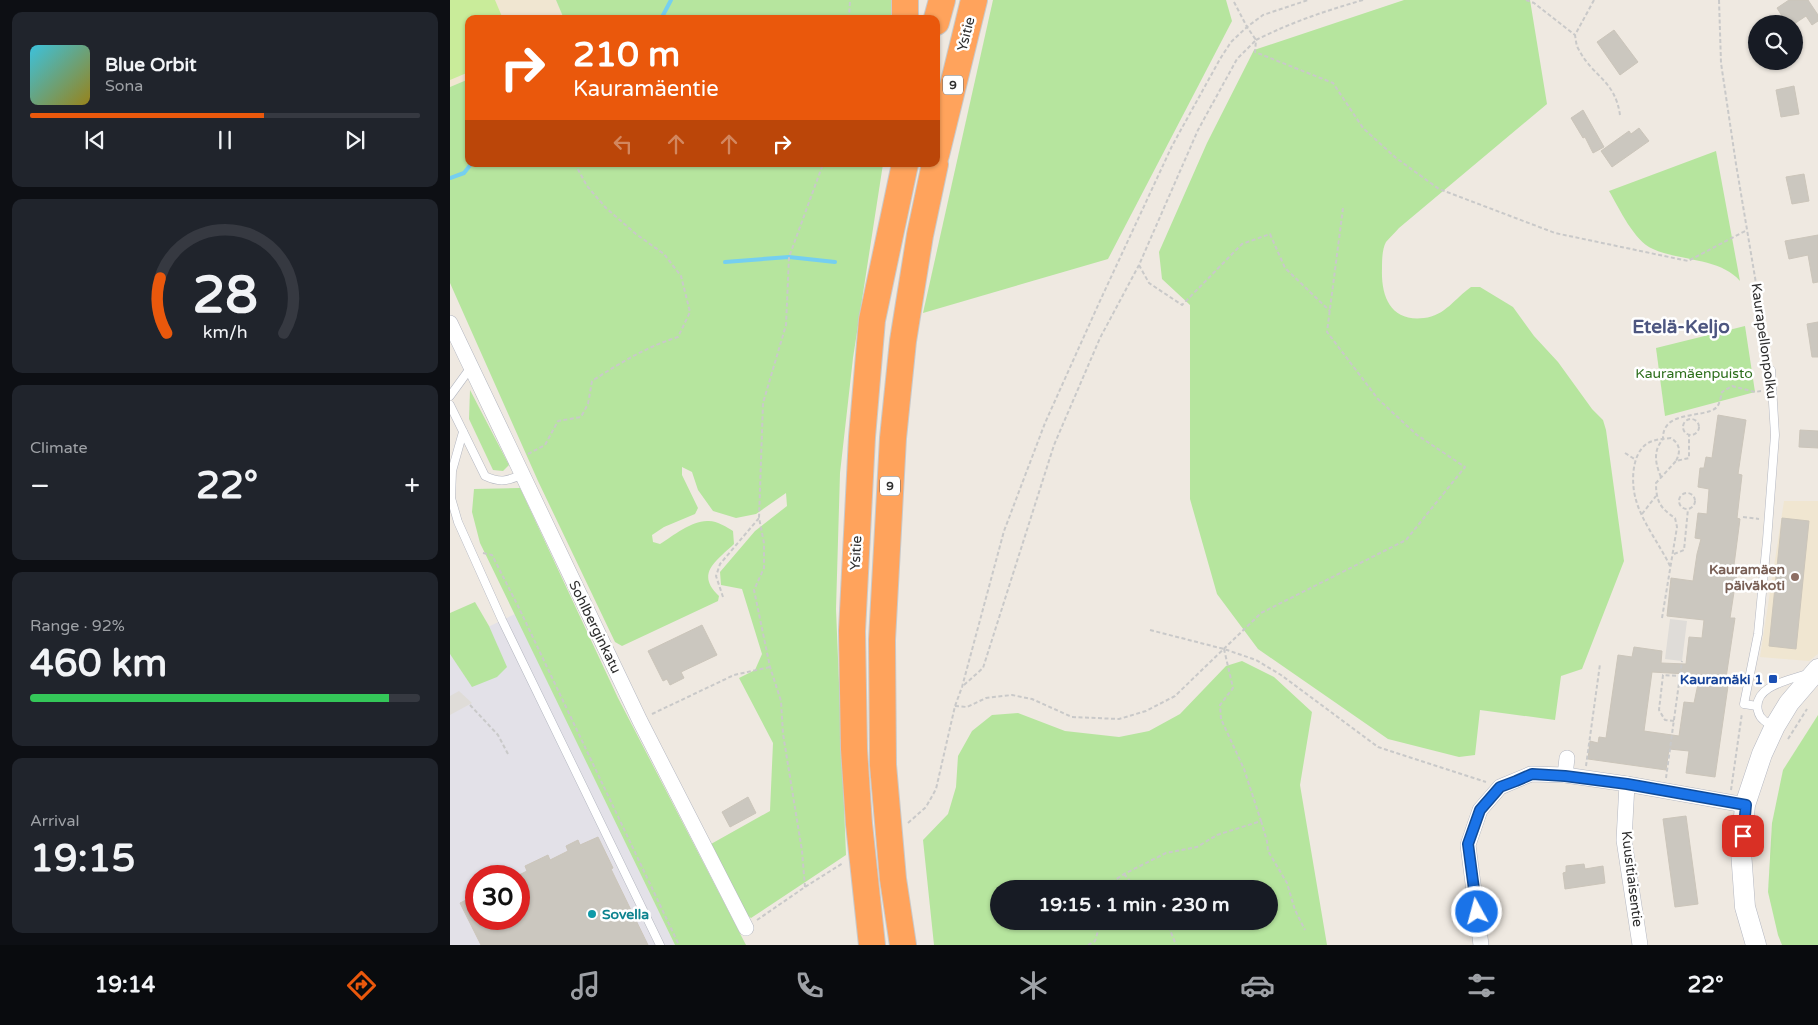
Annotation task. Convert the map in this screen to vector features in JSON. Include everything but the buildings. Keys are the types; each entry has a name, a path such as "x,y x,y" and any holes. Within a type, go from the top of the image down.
{"highway":[{"path":"905,0 905,15"},
{"path":"938,15 942,0"},
{"name":"Ysitie","path":"940,139 974,0"},
{"path":"872,320 891,167"},
{"name":"Ysitie","path":"872,945 859,824 854,749 852,631 862,437 872,320 903,167"},
{"name":"9","path":"903,945 893,879 883,765 882,640 893,438 902,350 920,235 933,167"}],"street":[{"name":"Sohlberginkatu","path":"452,327 640,720 746,928"},
{"path":"1756,945 1745,907 1737,804 1762,754 1781,732 1790,703 1817,670"},
{"path":"1565,776 1567,758"},
{"path":"1481,945 1468,844 1480,810 1500,787 1532,774 1565,776 1664,790 1737,804"},
{"name":"Kuusitiaisentie","path":"1627,784 1624,840 1640,945"}],"lane":[{"path":"450,396 471,367"},
{"name":"Kaurapellonpolku","path":"1744,704 1758,634 1769,520 1775,435 1770,370"},
{"path":"450,406 485,476 506,482 518,468"},
{"path":"463,432 452,471 452,498 458,522 502,620 660,945"},
{"path":"1781,732 1766,723 1759,716 1756,706 1760,696 1771,686 1817,670"},
{"path":"1744,704 1756,706"}],"path":[{"path":"849,15 850,0"},
{"path":"1233,0 1256,40 1254,52 1333,83 1363,128 1396,158 1439,189 1555,233 1688,261 1747,230"},
{"path":"906,825 926,807 936,789 955,706 962,687 1004,531 1046,424 1099,303 1172,146 1231,42 1263,15 1308,0"},
{"path":"962,687 982,668 1054,445 1100,338 1139,265 1198,130 1237,59 1256,40 1312,15 1363,0"},
{"path":"1526,0 1534,3 1575,35 1578,49 1611,88 1618,101 1620,115"},
{"path":"1575,35 1594,0"},
{"name":"Kaurapellonpolku","path":"1718,0 1721,63 1770,370"},
{"path":"518,468 545,445 558,421 581,417 588,404 592,381 656,344 678,338 690,312 681,276 664,254 636,234 606,208 587,186 577,167"},
{"path":"805,887 802,851 783,734 781,701 770,667 754,590 764,568 764,543 759,518 763,403 786,325 789,257 822,167"},
{"path":"955,706 967,707 986,698 1012,695 1032,700 1072,717 1119,719 1146,711 1175,696 1261,612 1406,540 1465,467 1417,435 1378,400 1327,332 1343,208"},
{"path":"1139,265 1149,283 1182,305 1242,244 1270,234 1285,268 1330,311"},
{"path":"1661,477 1655,454 1658,445 1663,439 1663,432 1670,423 1683,416 1714,409 1719,405 1722,392 1732,386 1755,392 1772,389"},
{"path":"1692,419 1697,422 1698,430 1695,434 1689,435 1685,433 1682,426 1685,421 1692,419"},
{"path":"1676,461 1689,458 1689,435"},
{"path":"1662,618 1677,527 1675,518 1664,511 1656,496 1656,483 1676,461 1680,450 1677,442 1671,438 1647,443 1640,451 1634,465 1633,486 1636,501 1642,514 1670,566"},
{"path":"1625,453 1636,460"},
{"path":"1685,492 1693,495 1695,500 1693,506 1688,509 1683,508 1678,502 1679,497 1685,492"},
{"path":"1642,514 1656,496"},
{"path":"1673,555 1684,550 1688,509"},
{"path":"1743,517 1769,520"},
{"path":"723,596 716,576 720,564 759,518"},
{"path":"471,550 492,555 535,640 679,945"},
{"path":"1150,630 1224,649 1256,660 1280,675 1378,747 1500,787"},
{"path":"1224,649 1233,688 1220,705 1221,719 1244,769 1267,841 1268,851 1288,883 1295,910 1305,930"},
{"path":"1664,790 1682,661"},
{"path":"1584,778 1600,664"},
{"path":"640,720 734,675 770,667"},
{"path":"1674,721 1665,720 1659,710 1663,675 1680,676"},
{"path":"1737,804 1744,704"},
{"path":"470,705 498,735 508,754"},
{"path":"1781,732 1809,705"},
{"path":"1115,880 1166,852 1197,846 1217,835 1260,821"},
{"path":"746,928 805,887 849,860"},
{"path":"1124,874 1129,880"},
{"path":"1088,945 1095,941 1098,930"},
{"path":"1170,930 1176,945"}],"shaded area":[{"path":"450,0 556,0 562,15 465,15 465,81 450,87"},
{"name":"Kauramäen päiväkoti","path":"1784,501 1818,501 1818,654 1809,661 1760,657"},
{"path":"515,614 675,945 450,945 450,645"},
{"path":"1670,619 1687,621 1682,661 1665,659"},
{"path":"459,691 472,703 450,715 450,696"}],"green space":[{"path":"450,0 495,0 501,15 465,15 465,74 450,80"},
{"path":"556,0 898,0 898,15 562,15"},
{"path":"993,0 1226,0 1232,21 1108,259 923,313"},
{"path":"1404,0 1530,0 1547,104 1399,228 1386,242 1383,252 1382,279 1386,298 1396,312 1413,318 1431,317 1438,314 1471,287 1480,287 1513,307 1534,336 1558,362 1592,409 1603,420 1624,561 1582,669 1561,676 1555,720 1480,710 1475,755 1459,757 1388,739 1258,649 1217,594 1190,499 1190,305 1162,279 1159,252 1207,143 1254,50"},
{"path":"465,81 465,167 883,167 853,358 840,473 836,609 846,855 751,918 747,915 711,844 770,811 773,743 739,678 755,670 762,654 742,589 721,585 720,572 755,531 787,506 786,493 756,514 736,518 713,511 698,490 692,472 682,467 682,475 698,508 695,514 664,527 652,535 653,542 660,544 695,523 707,521 721,524 733,531 734,544 715,562 708,574 712,588 719,596 718,601 622,646 615,642 538,481 450,283 450,87"},
{"path":"1716,151 1740,281 1722,268 1663,253 1646,245 1633,232 1609,191"},
{"name":"Kauramäenpuisto","path":"1745,326 1755,392 1665,416 1656,348"},
{"path":"470,390 509,465 503,471 493,470 469,419"},
{"path":"520,488 618,698 746,945 675,945 480,543 472,512 474,489"},
{"path":"475,602 489,626 507,667 497,677 472,687 450,654 450,613"},
{"path":"1242,661 1274,677 1312,712 1300,785 1327,945 934,945 923,840 948,814 956,787 958,756 972,731 992,715 1018,713 1065,731 1119,737 1149,731 1180,714 1226,666"},
{"path":"1818,715 1818,945 1782,945 1768,892 1772,823 1783,770"}],"waterway":[{"path":"663,15 671,0"},
{"path":"450,178 464,173 469,167"},
{"path":"725,262 789,257 835,262"}],"place":[{"name":"Kauramäen päiväkoti","path":"1795,577"},
{"name":"Kauramäki 1","path":"1773,679"},
{"name":"Sovella","path":"592,914"}],"district":[{"name":"Etelä-Keljo","path":"1681,327"}],"route":[{"path":"1477,912 1468,844 1480,810 1500,787 1532,774 1627,784 1746,805 1743,836"}]}
